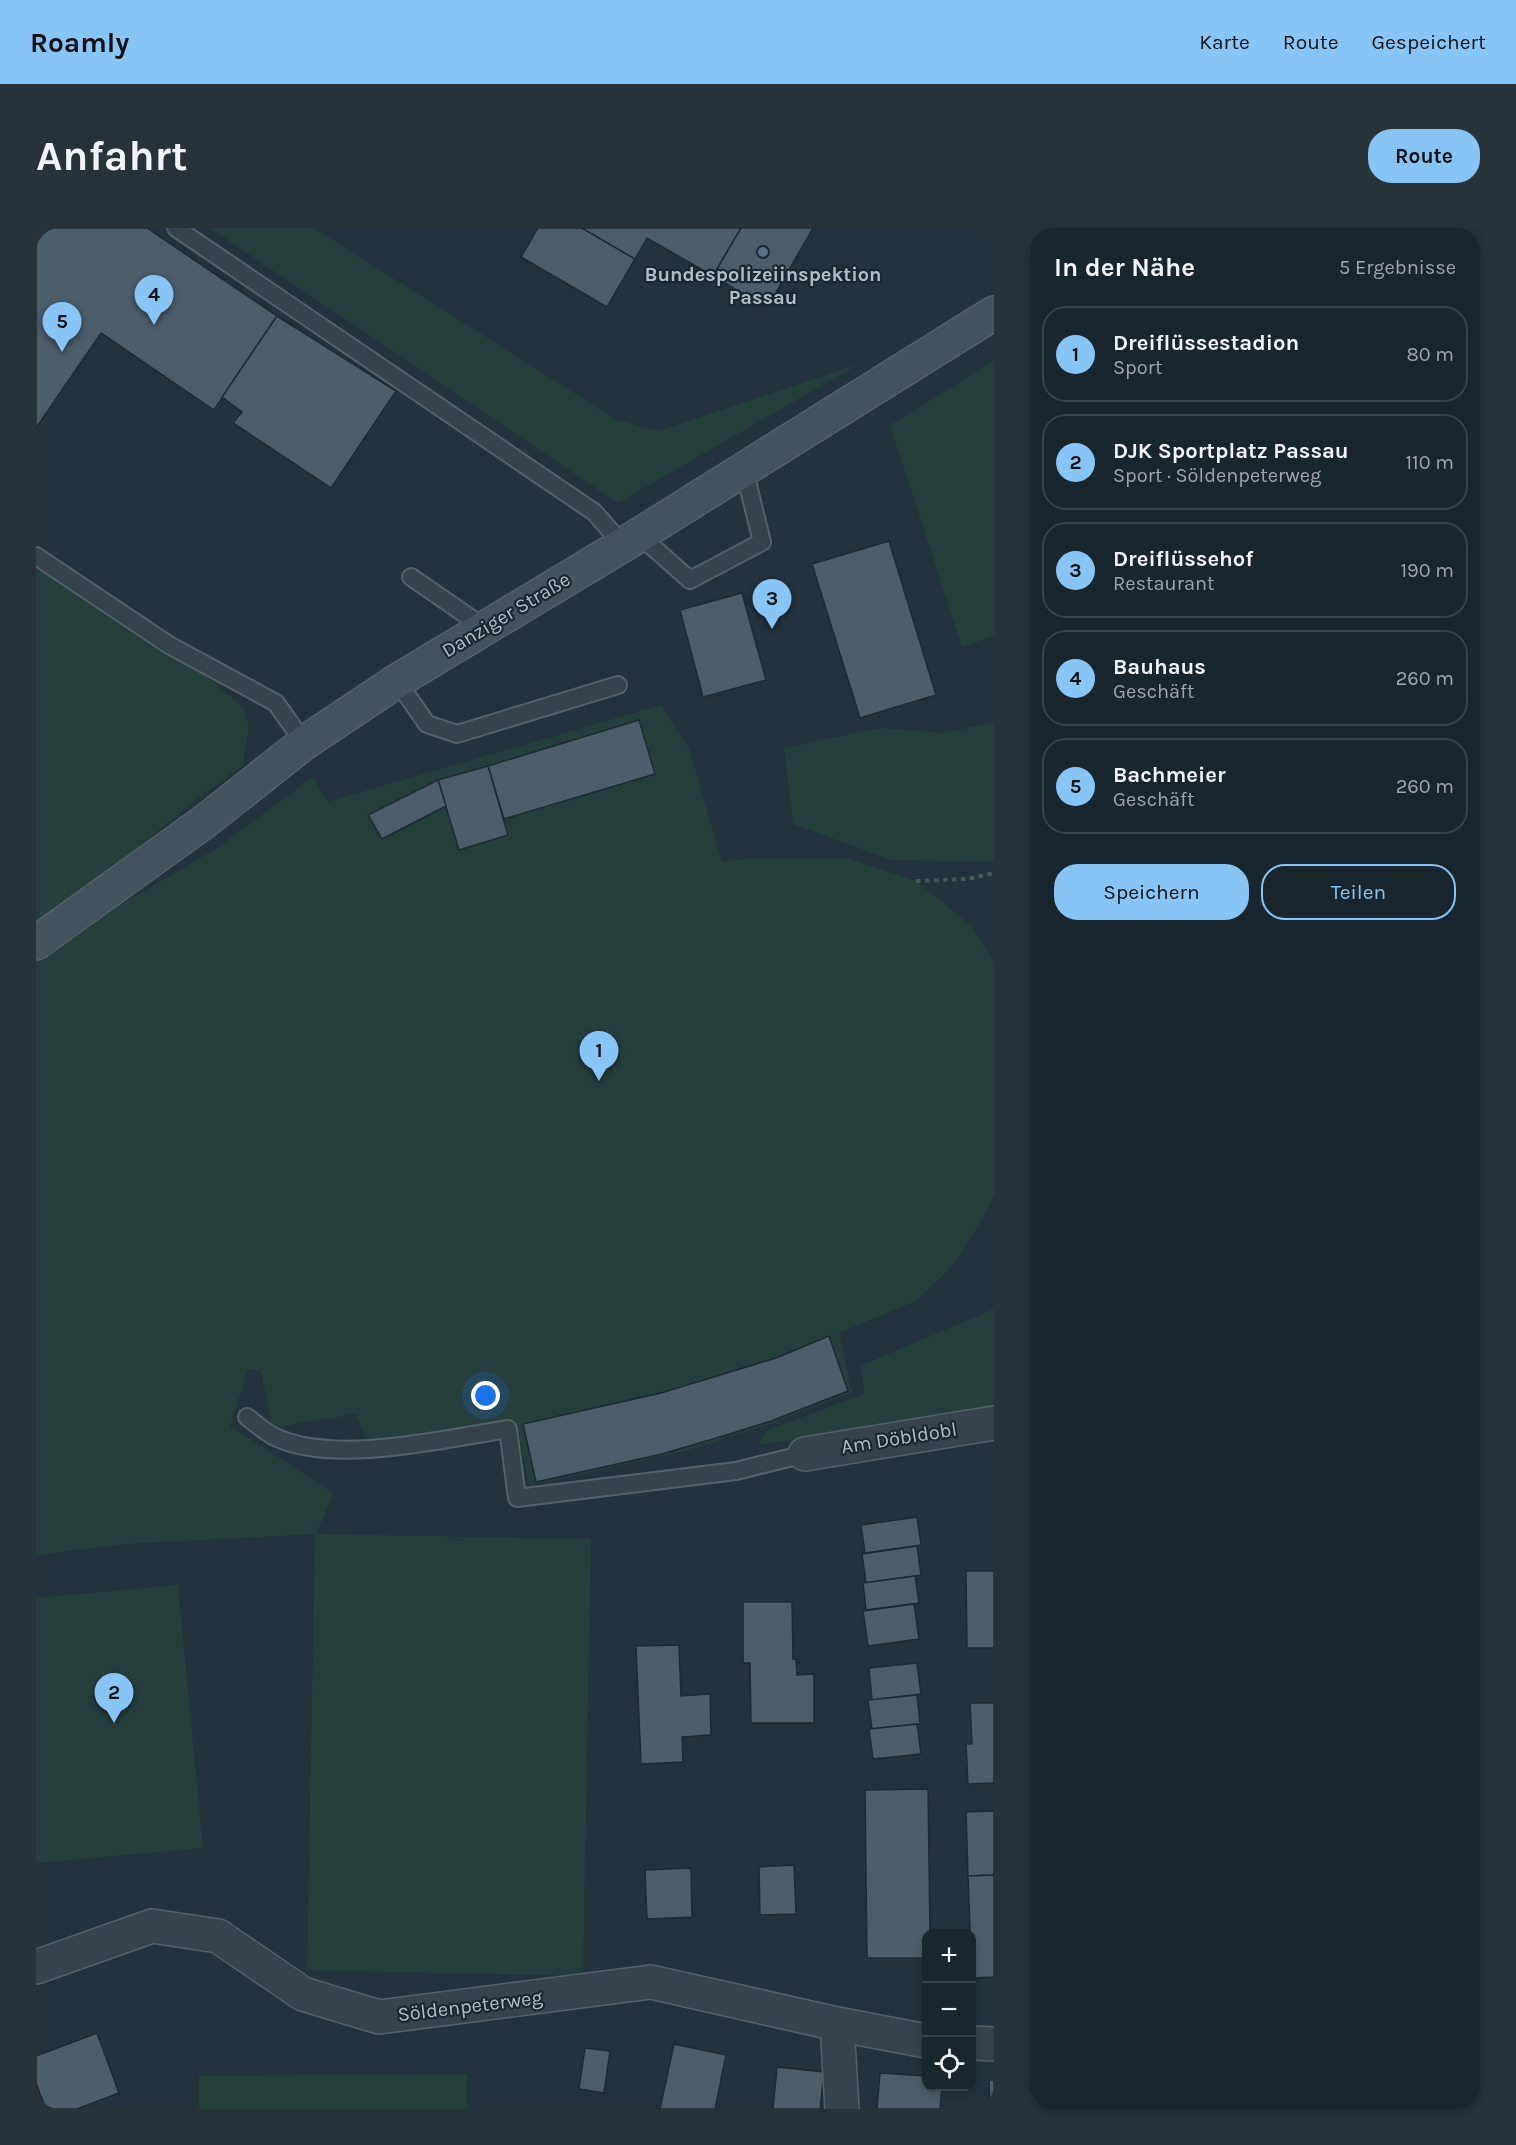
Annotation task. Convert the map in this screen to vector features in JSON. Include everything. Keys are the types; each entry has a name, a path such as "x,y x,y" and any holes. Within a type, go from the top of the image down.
{"street":[{"name":"Danziger Straße","path":"36,943 204,822 304,743 397,681 631,540 994,313"},
{"name":"Am Döbldobl","path":"805,1454 994,1423"},
{"name":"Söldenpeterweg","path":"36,1967 152,1926 218,1936 303,1995 379,2017 651,1982 837,2024 922,2039"},
{"path":"837,2024 842,2109"},
{"path":"976,2043 994,2044"}],"lane":[{"path":"176,228 594,512 690,580 762,542 744,469"},
{"path":"36,556 169,645 276,703 304,743"},
{"path":"411,577 485,628"},
{"path":"397,681 427,724 457,734 618,685"},
{"path":"247,1417 273,1436 309,1448 371,1450 508,1429 517,1498 736,1471 805,1454"}],"path":[{"path":"916,881 968,879 994,873"}],"green space":[{"path":"210,228 314,228 617,420 658,431 859,364 618,503"},
{"path":"994,361 994,636 962,647 890,425"},
{"path":"36,556 169,645 244,708 249,729 242,766 194,801 36,932"},
{"path":"661,705 689,748 722,862 750,858 847,858 916,881 972,926 994,962 994,1195 983,1218 954,1264 916,1301 839,1333 852,1392 767,1425 688,1450 529,1486 517,1425 369,1447 356,1414 272,1428 261,1371 248,1369 230,1426 334,1493 316,1534 591,1539 583,1976 307,1970 315,1534 125,1544 36,1555 36,955 217,848 313,777 327,802"},
{"path":"994,722 994,862 891,860 793,824 784,748 881,728 943,733"},
{"path":"994,1309 994,1409 757,1445 768,1430 864,1394 862,1365"},
{"path":"178,1585 203,1848 36,1863 36,1598"},
{"path":"467,2074 467,2109 199,2109 199,2076"}],"building":[{"path":"36,228 147,228 277,316 214,410 101,333 36,428"},
{"path":"538,228 582,228 635,259 607,307 521,257"},
{"path":"582,228 741,228 713,276 647,238 635,259"},
{"name":"Bundespolizeiinspektion Passau","path":"741,228 813,228 767,308 713,276"},
{"path":"277,316 396,391 331,488 233,423 242,412 222,397"},
{"path":"889,541 936,695 860,718 812,564"},
{"path":"742,593 766,680 703,697 680,610"},
{"path":"639,720 655,774 504,819 488,766"},
{"path":"488,766 508,835 459,850 438,780"},
{"path":"438,780 446,806 382,839 368,815"},
{"path":"829,1336 848,1391 771,1421 662,1454 536,1482 523,1424 661,1393 776,1358"},
{"path":"917,1517 921,1545 865,1553 861,1525"},
{"path":"917,1546 921,1575 866,1583 862,1554"},
{"path":"966,1571 994,1571 994,1648 967,1648"},
{"path":"915,1576 919,1603 866,1610 863,1583"},
{"path":"743,1602 792,1602 793,1659 796,1659 797,1675 814,1674 814,1723 751,1723 750,1663 743,1663"},
{"path":"914,1604 919,1639 868,1646 863,1611"},
{"path":"679,1645 681,1696 710,1694 711,1735 682,1737 683,1762 641,1764 636,1646"},
{"path":"917,1663 921,1694 872,1700 869,1668"},
{"path":"917,1695 920,1724 872,1729 868,1700"},
{"path":"970,1703 994,1703 994,1783 968,1784 966,1744 972,1744"},
{"path":"917,1724 921,1754 873,1759 869,1729"},
{"path":"928,1789 930,1929 922,1929 922,1958 867,1958 865,1790"},
{"path":"994,1811 994,1875 968,1876 966,1812"},
{"path":"794,1865 796,1914 760,1915 759,1867"},
{"path":"691,1868 692,1917 647,1919 645,1870"},
{"path":"994,1875 994,1977 976,1978 976,1929 970,1929 968,1876"},
{"path":"97,2033 119,2093 77,2109 46,2109 36,2083 36,2056"},
{"path":"674,2044 726,2055 715,2109 660,2109"},
{"path":"585,2048 610,2051 604,2093 579,2089"},
{"path":"777,2067 824,2072 820,2109 773,2109"},
{"path":"880,2073 922,2076 922,2091 942,2091 940,2109 877,2109"},
{"path":"989,2080 994,2080 994,2109 990,2109"}],"place":[{"name":"Bundespolizeiinspektion Passau","path":"763,252"},
{"name":"Bauhaus","path":"154,325"},
{"name":"Bachmeier","path":"62,352"},
{"name":"Dreiflüssehof","path":"772,629"},
{"name":"Dreiflüssestadion","path":"599,1081"},
{"name":"DJK Sportplatz Passau","path":"114,1723"}]}
